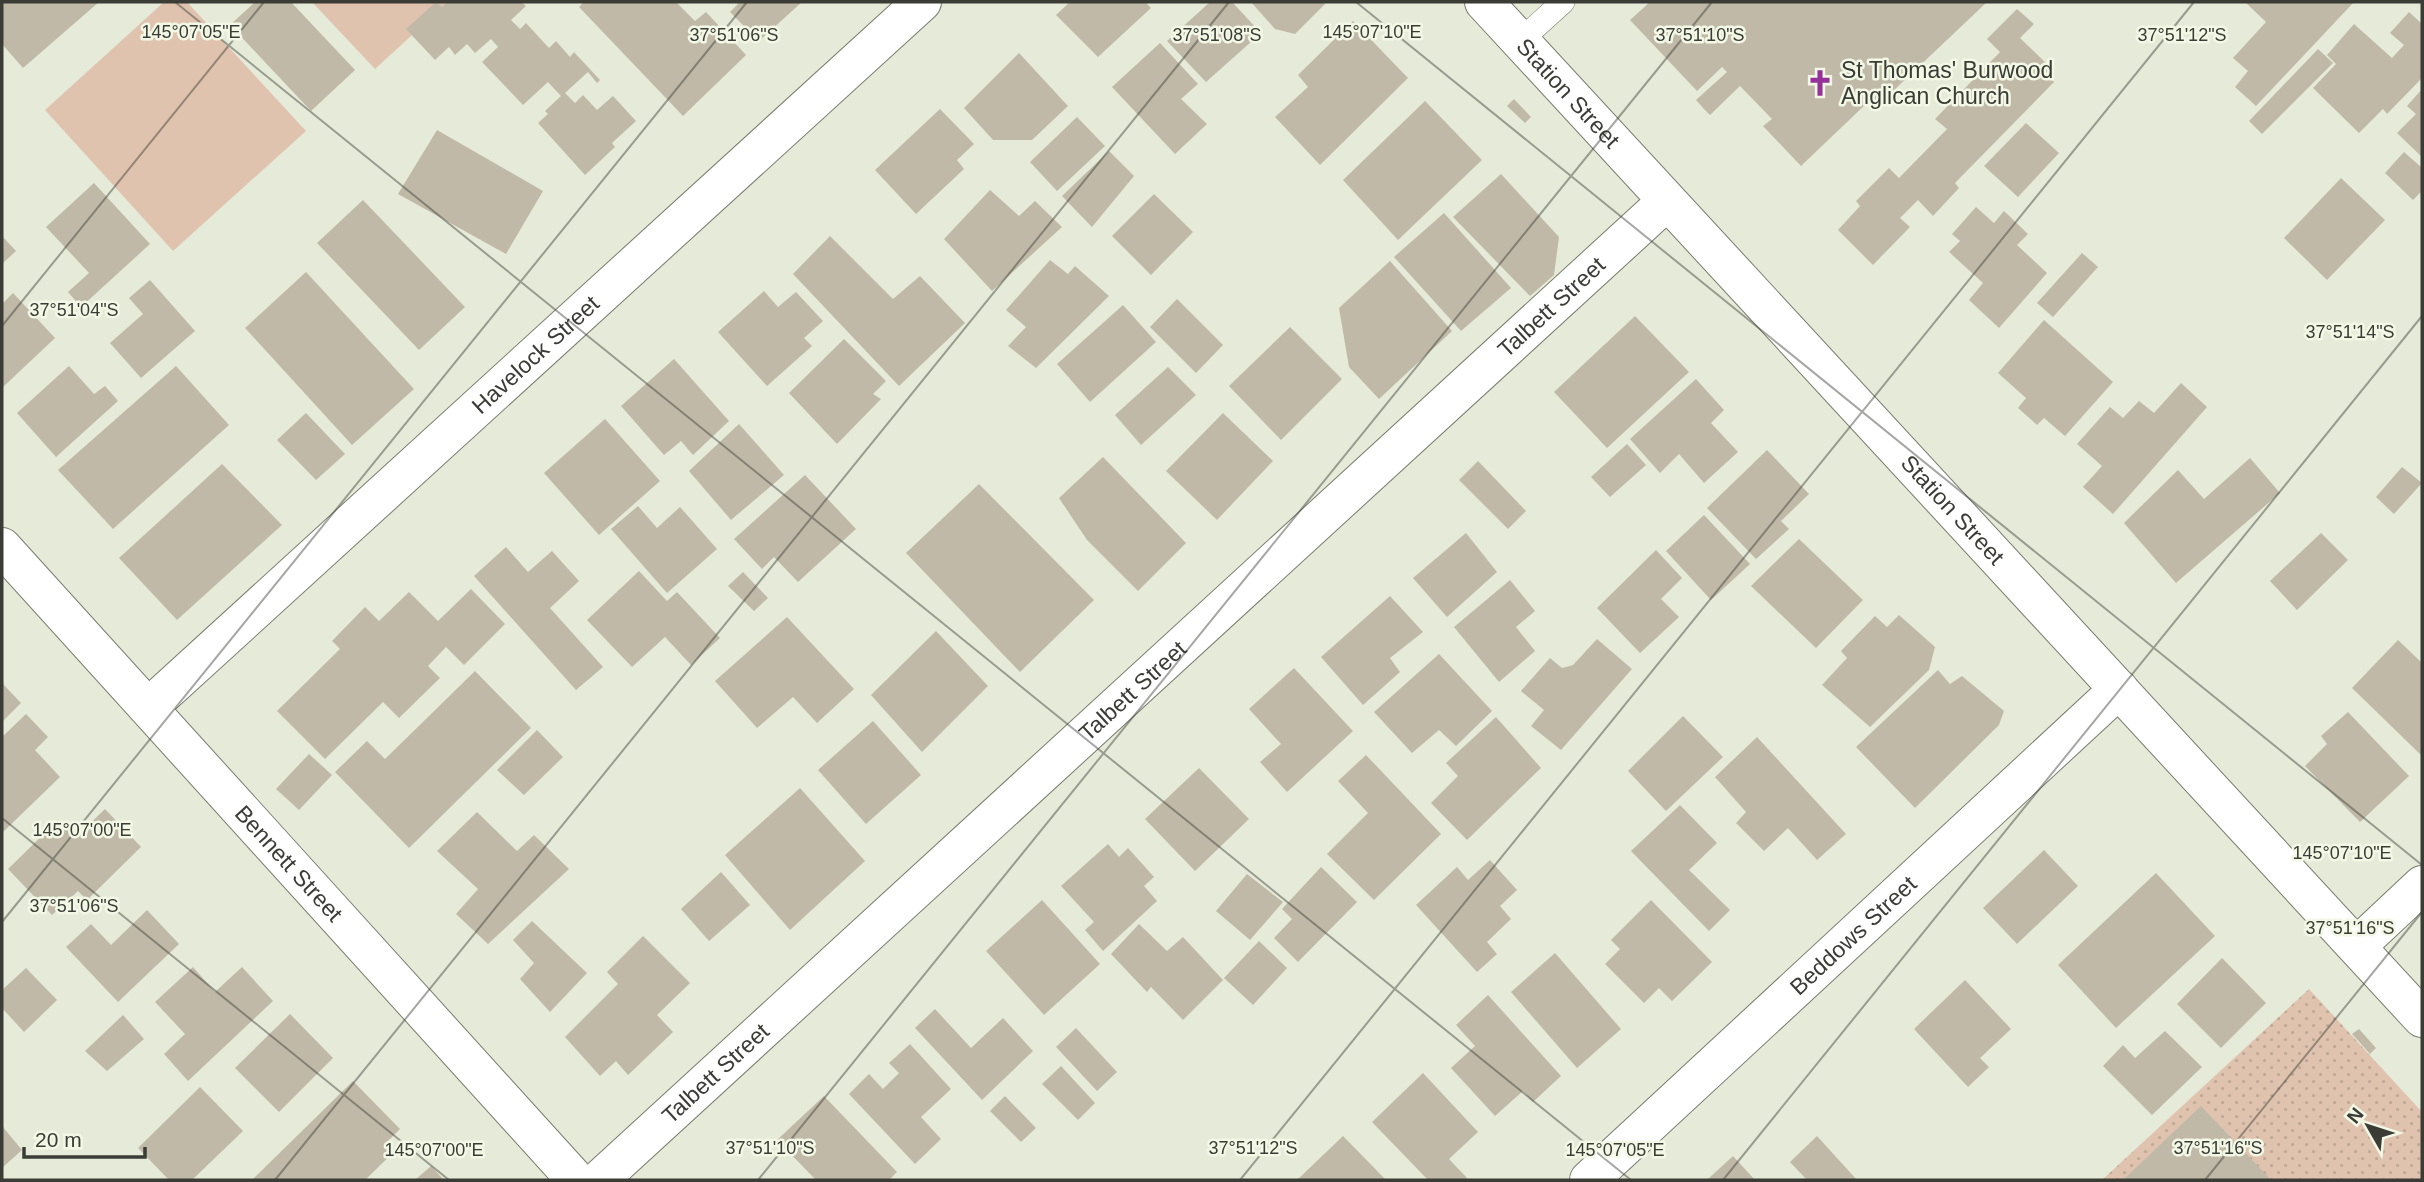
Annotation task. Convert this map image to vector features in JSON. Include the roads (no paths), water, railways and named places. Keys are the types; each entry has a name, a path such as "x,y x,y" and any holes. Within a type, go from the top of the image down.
{"street":[{"name":"Havelock Street","path":"149,706 922,2"},
{"name":"Station Street","path":"1484,2 2422,1018"},
{"name":"Talbett Street","path":"599,1180 1667,201"},
{"name":"Bennett Street","path":"2,547 576,1180"},
{"name":"Beddows Street","path":"1589,1180 2119,690"},
{"path":"2357,946 2422,885"}],"lane":[{"path":"1520,41 1563,2"}],"place":[{"name":"St Thomas' Burwood Anglican Church","path":"1820,83"}]}
